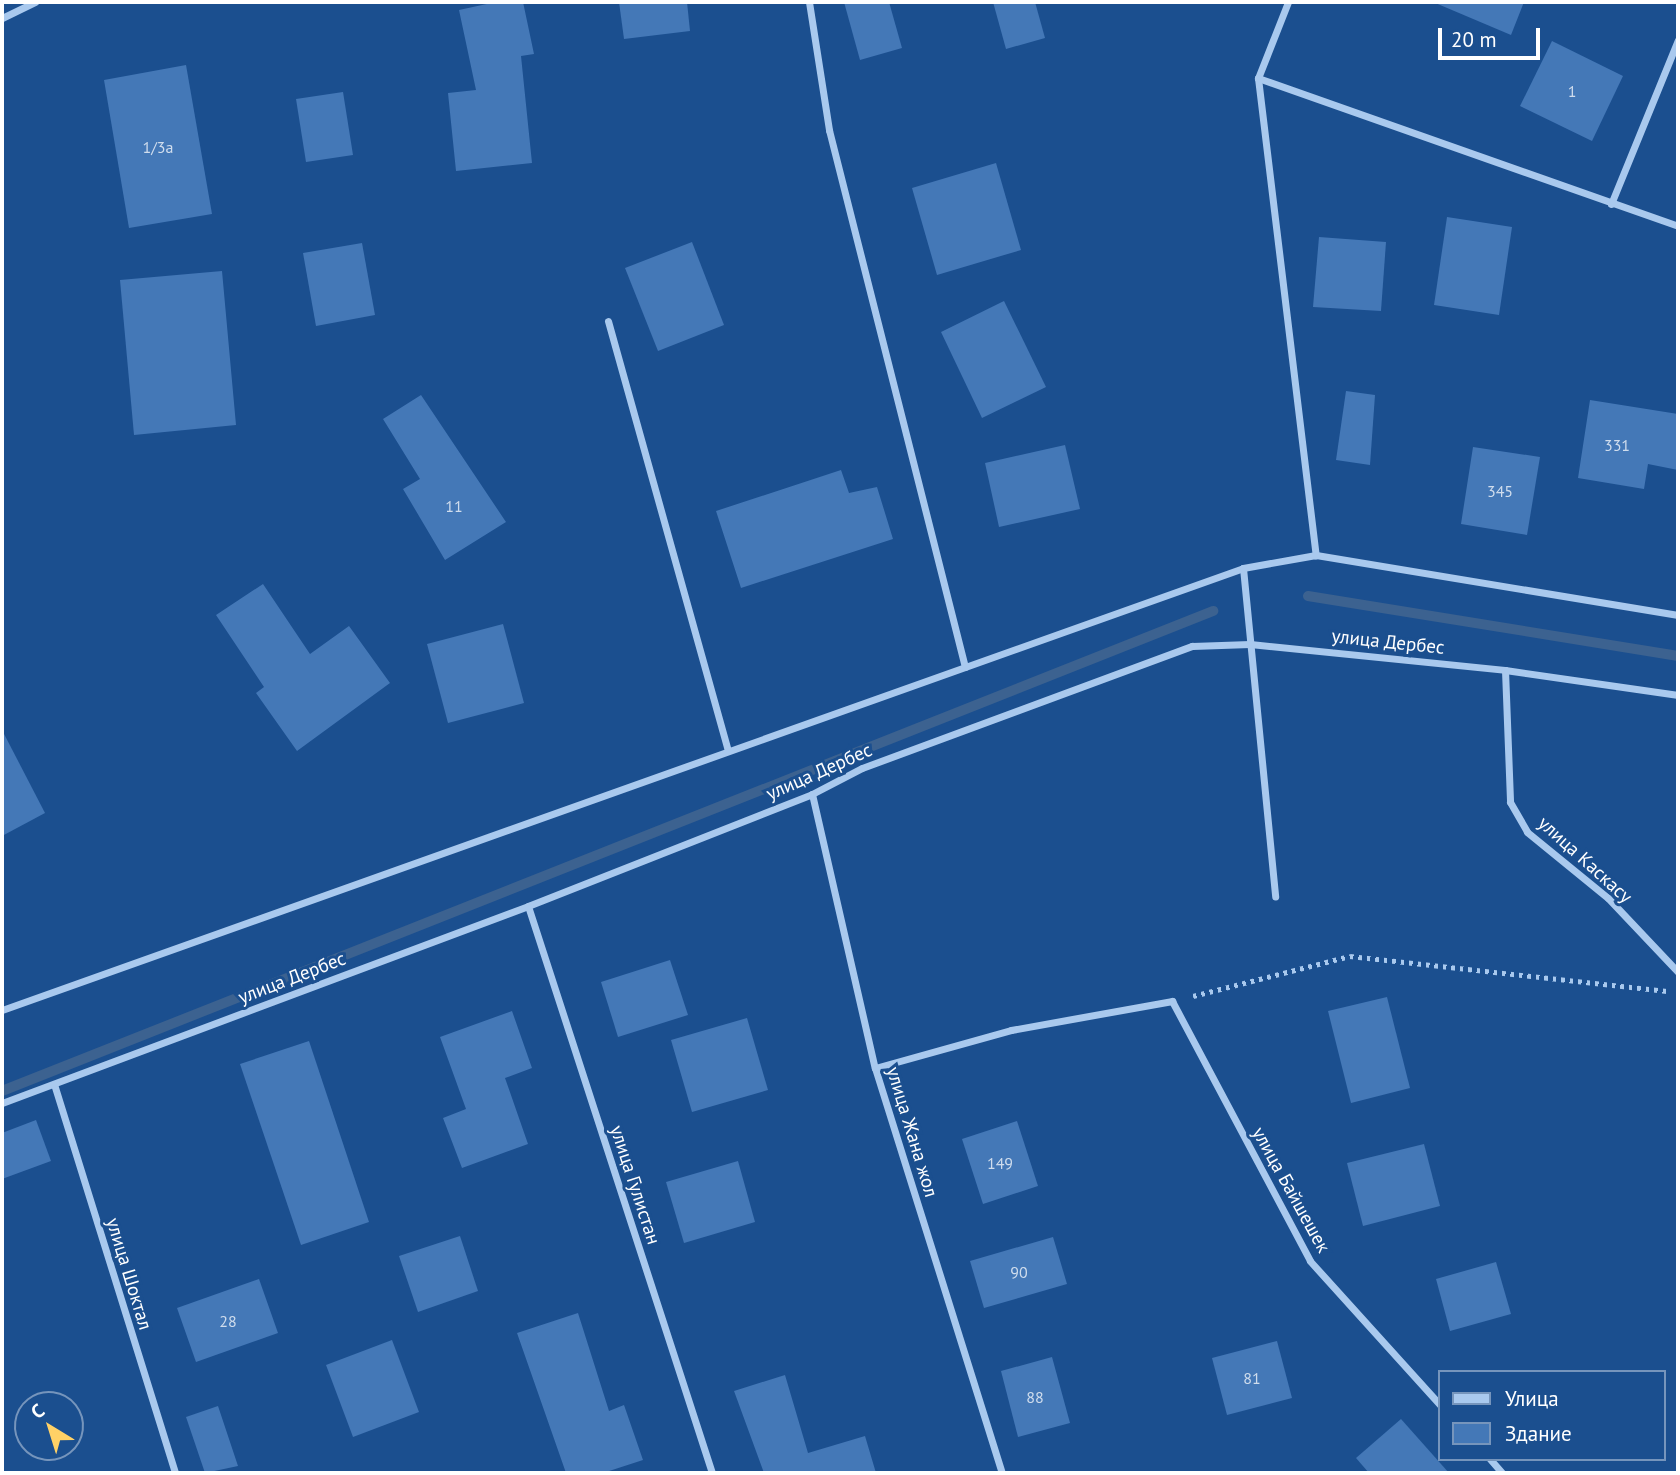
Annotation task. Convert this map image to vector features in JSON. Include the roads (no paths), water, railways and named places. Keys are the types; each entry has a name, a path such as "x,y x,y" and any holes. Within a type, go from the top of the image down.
{"street":[{"path":"2,18 36,2"},
{"path":"809,2 829,130 965,667"},
{"path":"1288,2 1258,78 1316,555"},
{"path":"1611,204 1678,40"},
{"path":"1258,78 1678,226"},
{"path":"608,321 728,750"},
{"path":"2,1010 1243,568 1316,555 1678,615"},
{"path":"1243,568 1275,896"},
{"name":"улица Дербес","path":"2,1103 528,906 812,794 862,768 1192,646 1250,644 1505,670 1678,695"},
{"name":"улица Каскасу","path":"1505,670 1510,802 1515,812 1527,832 1608,898 1678,972"},
{"name":"улица Жана жол","path":"812,794 875,1068 1002,1473"},
{"name":"улица Гулистан","path":"528,906 712,1473"},
{"name":"улица Байшешек","path":"875,1068 1012,1030 1172,1001 1310,1261 1438,1403"},
{"name":"улица Шоктал","path":"54,1084 175,1473"}],"waterway":[{"path":"1308,596 1678,656"},
{"path":"2,1091 1213,611"}]}
